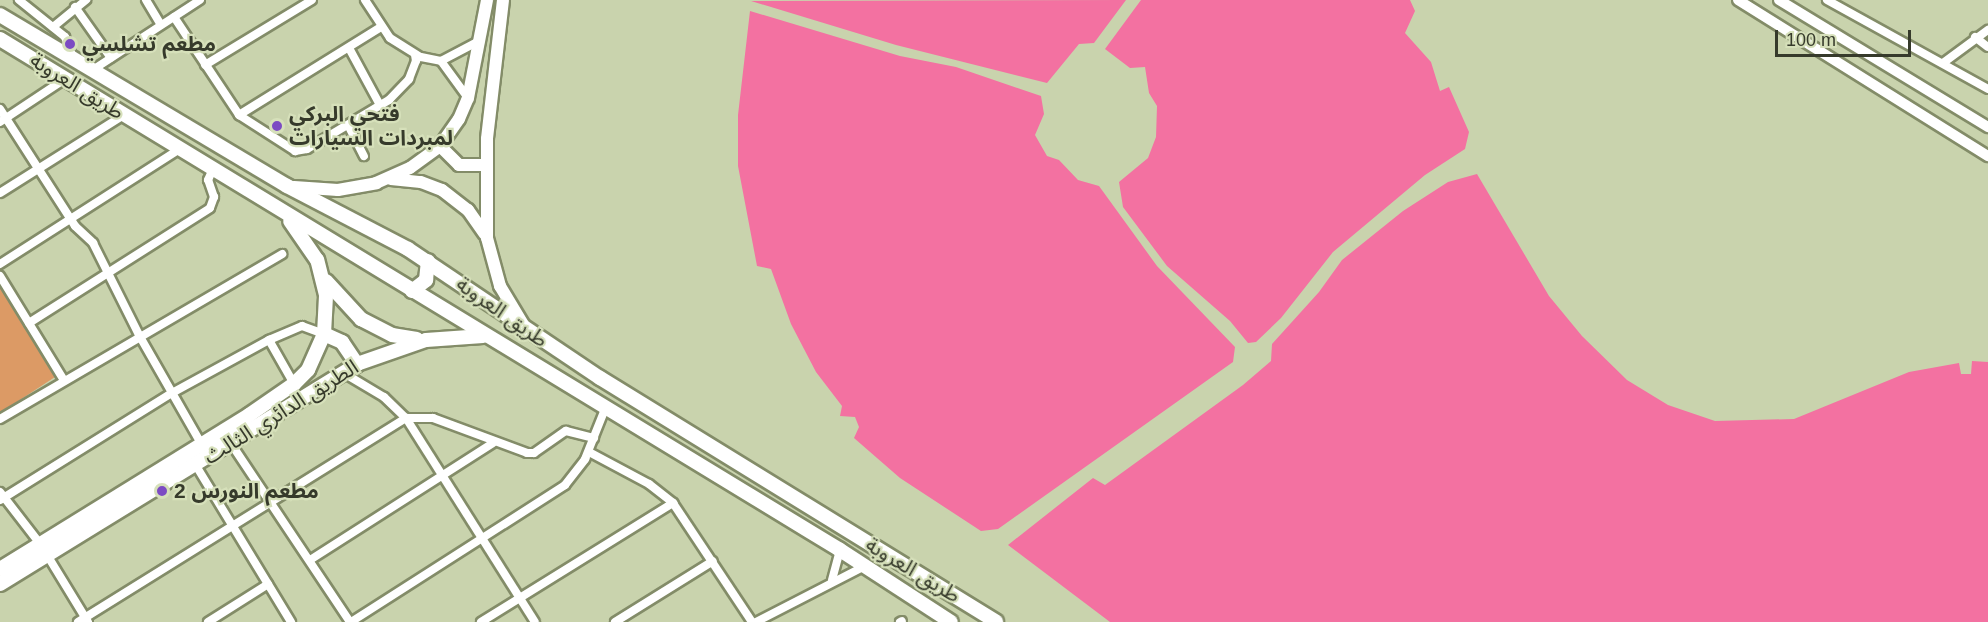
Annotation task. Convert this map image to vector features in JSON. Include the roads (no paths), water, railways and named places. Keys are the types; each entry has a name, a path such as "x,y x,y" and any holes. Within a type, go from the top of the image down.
{"highway":[{"name":"طريق العروبة","path":"0,15 90,72 287,186 428,261 527,329 684,431 996,622"},
{"name":"طريق العروبة","path":"4,45 65,79 484,336 840,550 951,622"},
{"name":"الطريق الدائري الثالث","path":"0,584 44,550 294,384 313,361 324,334 327,305 323,276 307,242 278,209"},
{"path":"412,291 426,280 428,261"},
{"path":"323,276 336,296 361,319 392,334 426,340"},
{"path":"324,334 342,342 357,364"},
{"name":"الطريق الدائري الثالث","path":"1,566 44,550 195,464 357,364 426,340 484,336"}],"main road":[{"path":"388,179 440,146 468,98 487,0"},
{"path":"503,0 486,165 487,238 500,286 527,329"},
{"path":"1738,0 1988,156"},
{"path":"1779,0 1988,127"},
{"path":"440,146 459,165 486,165"},
{"path":"287,186 338,190 388,179 410,180 442,190 468,210 487,238"}],"street":[{"path":"19,0 53,27 73,49 74,62"},
{"path":"53,27 86,0"},
{"path":"146,0 161,25"},
{"path":"90,72 200,0"},
{"path":"206,65 312,0"},
{"path":"365,0 381,27 396,43 415,55 441,61 457,77 468,98"},
{"path":"1827,0 1988,90"},
{"path":"75,7 111,58"},
{"path":"174,16 239,115 295,151 307,149 380,105 409,79 416,61 415,55"},
{"path":"239,115 381,27"},
{"path":"1942,63 1988,30"},
{"path":"1975,38 1988,47"},
{"path":"441,61 481,39"},
{"path":"349,48 380,105"},
{"path":"3,120 65,79"},
{"path":"0,109 3,120 71,220 93,243 138,335 202,445"},
{"path":"0,193 124,115"},
{"path":"348,125 364,156"},
{"path":"0,264 180,149"},
{"path":"29,323 210,208 214,198 208,180 213,169"},
{"path":"0,419 138,335 282,254"},
{"path":"0,276 63,379"},
{"path":"87,620 44,550 2,496 172,393 269,339 302,326 324,334"},
{"path":"269,339 294,384"},
{"path":"342,372 384,397 406,418 535,622"},
{"path":"230,442 350,622 565,485 588,452 605,409"},
{"path":"78,622 87,620 234,527 270,501 406,418 434,418 493,443 534,453 566,431 594,438"},
{"path":"310,560 493,443"},
{"path":"588,452 649,484 673,503 754,622 832,580 864,566"},
{"path":"195,464 291,622"},
{"path":"481,622 673,503"},
{"path":"832,580 840,550"},
{"path":"615,622 713,561"},
{"path":"208,622 268,584"}],"place":[{"name":"مطعم تشلسي","path":"70,44"},
{"name":"فتحي البركي لمبردات السيارات","path":"277,126"},
{"name":"مطعم النورس 2","path":"162,491"}]}
